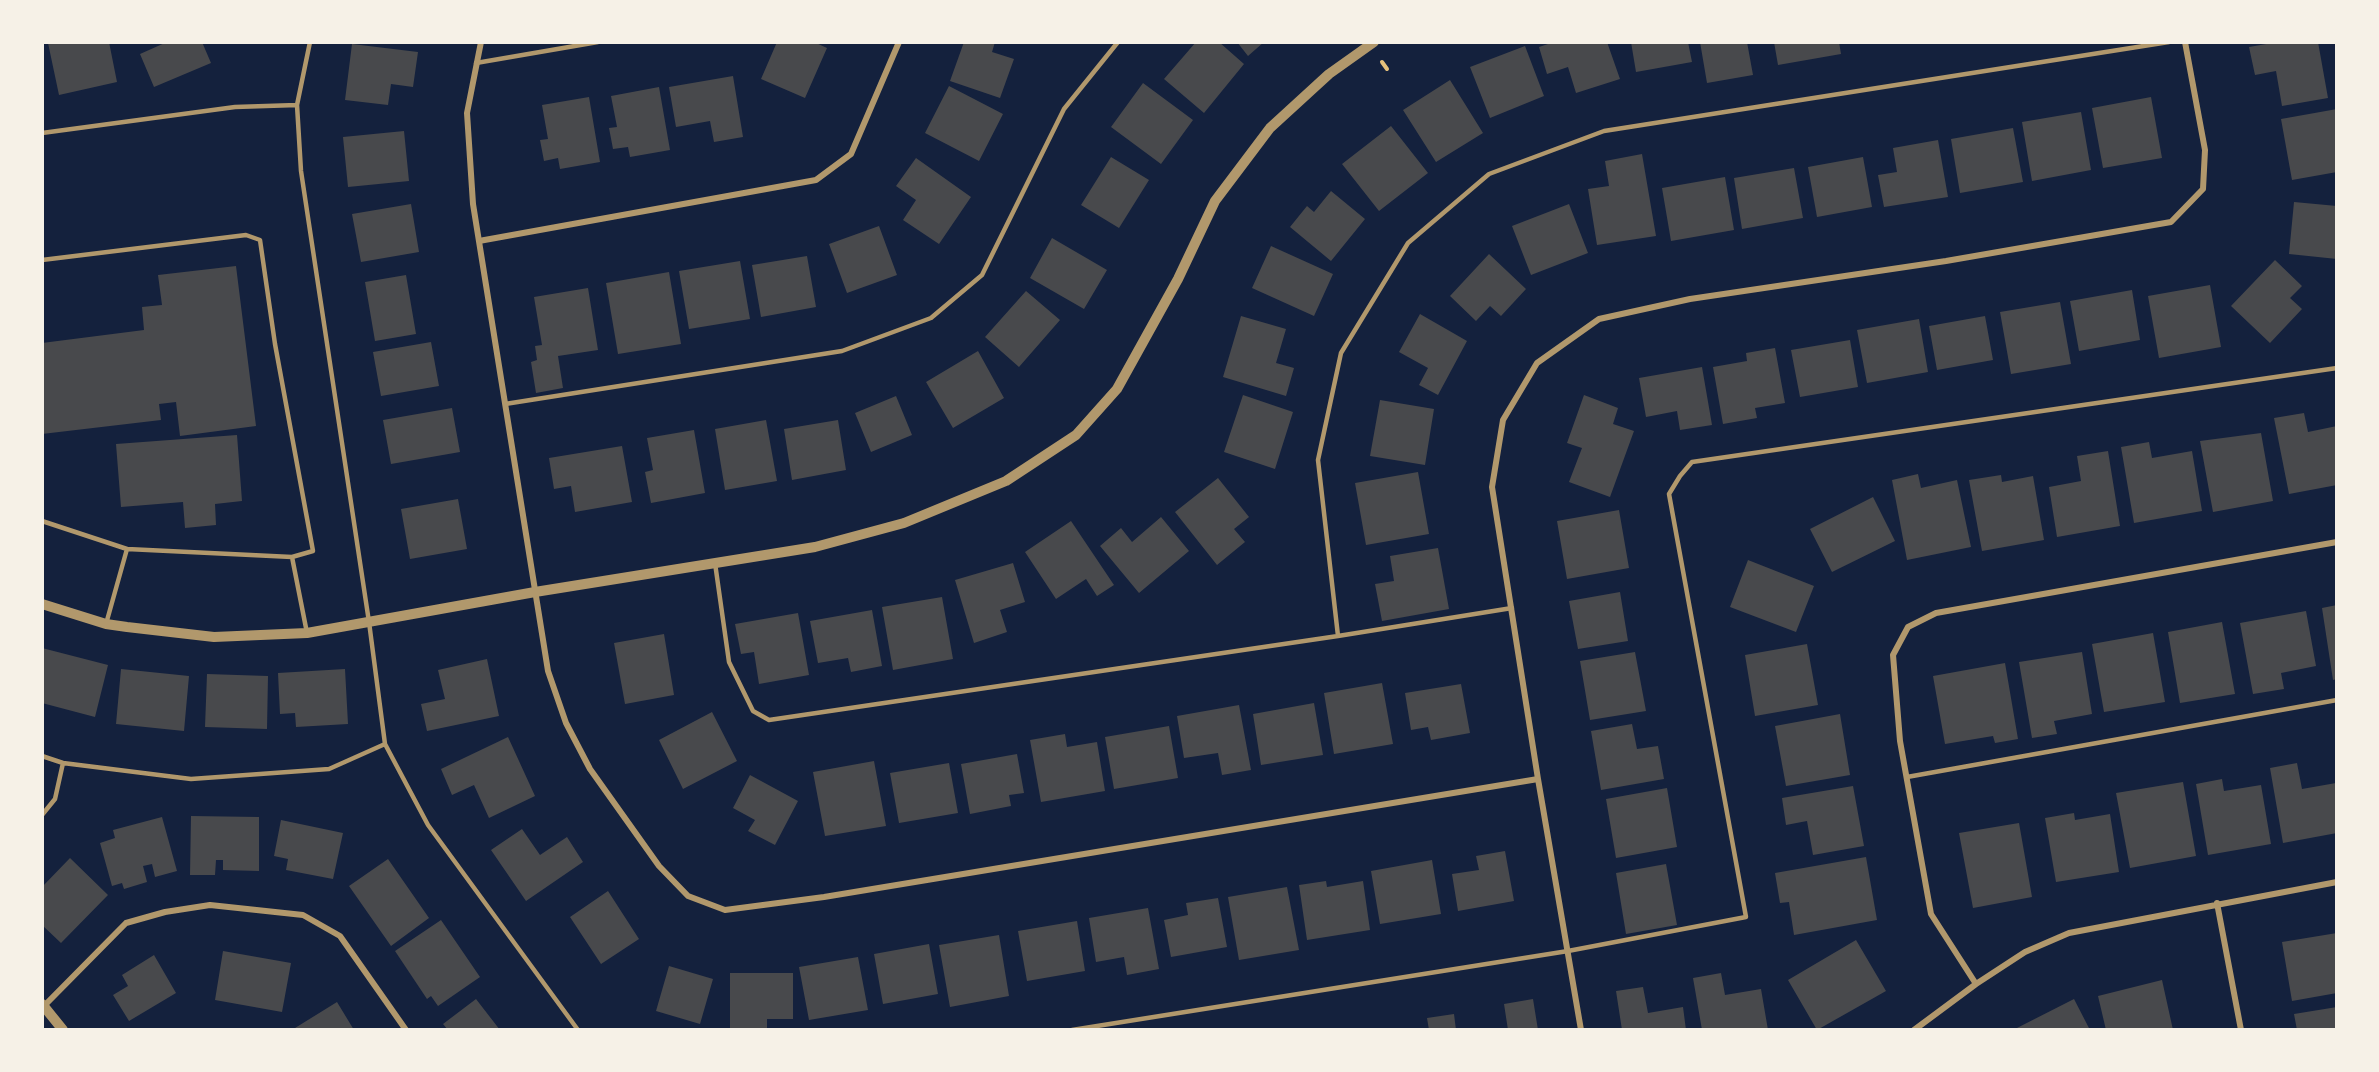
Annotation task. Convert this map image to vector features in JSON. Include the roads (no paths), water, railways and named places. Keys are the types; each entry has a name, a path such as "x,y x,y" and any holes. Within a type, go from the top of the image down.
{"street":[{"path":"481,42 467,113 473,204 548,671 566,723 590,769 659,866 688,896 725,910 824,897 1538,779"},
{"path":"478,241 816,180 851,154 899,42"},
{"path":"42,604 106,624 214,637 307,633 535,592 815,547 904,523 1006,481 1076,435 1117,389 1178,279 1215,201 1270,128 1329,74 1374,42"},
{"path":"1581,1030 1538,779 1492,487 1503,420 1537,363 1599,319 1690,299 1946,261 2170,222 2203,189 2205,150 2185,42"},
{"path":"1976,984 1931,915 1900,741 1893,655 1908,627 1936,613 2337,542"},
{"path":"1914,1030 1976,984 2025,952 2069,933 2217,903 2337,882"},
{"path":"2217,903 2241,1030"},
{"path":"63,1030 43,1005 126,923 165,912 210,906 303,915 340,936 406,1030"}],"lane":[{"path":"310,42 297,105 301,171 369,622 385,744 428,825 578,1030"},
{"path":"476,63 598,42"},
{"path":"505,404 842,351 931,318 982,275 1064,109 1118,42"},
{"path":"1338,636 1318,460 1341,353 1408,243 1489,174 1604,131 2169,42"},
{"path":"42,134 235,107 297,105"},
{"path":"42,260 246,235 260,240 275,344 313,551 292,557 127,549 42,520"},
{"path":"1072,1030 1568,951 1746,917 1670,494 1680,476 1692,462 2337,368"},
{"path":"106,624 127,549"},
{"path":"292,557 307,633"},
{"path":"715,563 729,662 753,711 769,720 1512,608"},
{"path":"1907,777 2337,700"},
{"path":"42,756 63,763 191,779 329,769 385,744"},
{"path":"42,815 55,799 63,763"}]}
